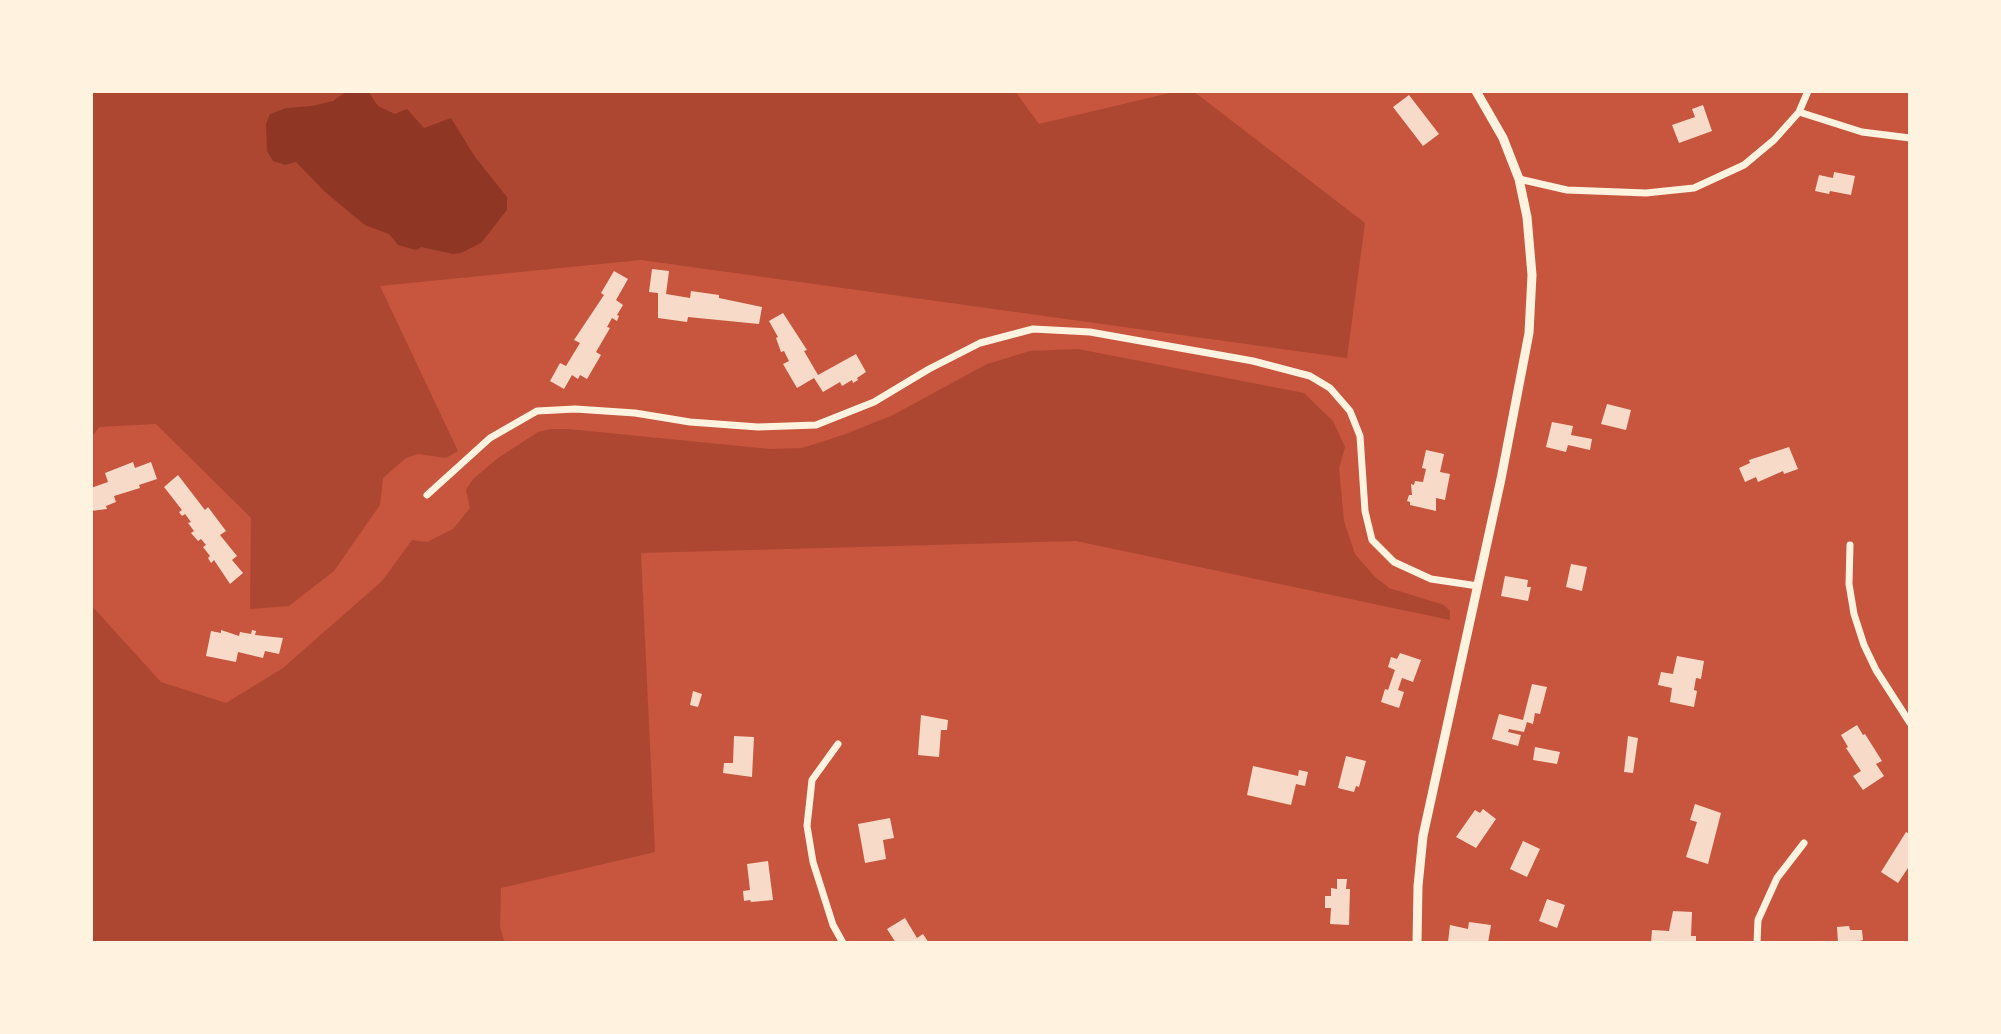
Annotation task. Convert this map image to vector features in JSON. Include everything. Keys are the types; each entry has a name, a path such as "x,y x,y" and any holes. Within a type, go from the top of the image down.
{"street":[{"path":"1417,943 1418,887 1423,836 1515,411 1529,332 1532,275 1527,217 1519,179 1503,138 1476,91"},
{"path":"1519,179 1567,190 1646,193 1694,188 1744,165 1774,140 1799,113 1808,91"},
{"path":"1799,113 1862,132 1910,138"},
{"path":"427,495 490,438 537,411 575,409 635,413 690,422 758,427 816,425 874,402 980,343 1033,329 1090,332 1254,361 1310,376 1330,388 1350,411 1360,436 1365,511 1372,540 1394,562 1431,579 1478,586"},
{"path":"1850,545 1849,584 1854,614 1864,645 1876,670 1910,723"},
{"path":"838,744 812,780 807,826 813,862 833,925 843,943"},
{"path":"1757,943 1758,920 1777,878 1804,843"}],"shaded area":[{"path":"91,91 1015,91 1039,124 1178,91 1193,91 1365,223 1347,358 641,260 380,286 458,451 446,458 418,454 406,458 383,478 380,505 334,571 289,606 250,609 251,518 156,424 99,427 91,438"},
{"path":"347,91 368,91 378,106 395,114 407,109 424,128 451,118 475,157 507,197 507,210 481,243 453,254 398,245 389,234 365,225 355,217 324,191 296,162 285,165 273,161 267,151 266,124 270,114 286,108 333,101"},
{"path":"1078,349 1304,393 1333,421 1345,447 1339,468 1344,521 1355,554 1374,576 1389,588 1444,605 1450,611 1450,620 1076,541 641,553 655,852 501,888 500,927 505,943 91,943 91,605 161,682 226,703 283,668 382,581 412,540 427,542 453,529 470,508 466,490 473,479 498,458 538,432 568,429 770,449 802,448 893,415 987,364 1030,351"}],"building":[{"path":"1409,95 1439,134 1423,146 1393,107"},
{"path":"1703,105 1712,131 1679,143 1672,125 1695,117 1692,109"},
{"path":"1834,172 1855,176 1851,195 1815,191 1819,175 1833,178"},
{"path":"652,269 669,271 666,294 690,298 691,291 719,295 719,298 762,307 759,324 688,317 687,322 658,318 658,293 649,292"},
{"path":"614,271 628,279 616,300 623,305 617,315 617,321 612,318 607,327 610,328 596,352 601,355 587,379 580,375 578,379 572,375 564,389 550,381 560,363 566,366 580,343 574,340 604,295 601,293"},
{"path":"783,313 807,350 804,351 818,375 856,354 866,372 853,383 852,380 842,386 840,382 823,392 814,378 797,388 783,364 789,361 784,351 781,352 776,338 778,337 769,321"},
{"path":"1607,404 1631,410 1626,430 1601,424"},
{"path":"1552,422 1573,426 1571,435 1592,439 1590,450 1568,445 1566,452 1546,447"},
{"path":"1789,447 1798,469 1784,474 1783,471 1758,482 1756,477 1745,482 1739,468 1750,463 1749,460"},
{"path":"1426,450 1444,454 1440,472 1450,474 1445,500 1436,498 1436,511 1410,505 1407,501 1409,495 1412,495 1411,484 1414,485 1415,481 1423,482 1426,469 1422,468"},
{"path":"133,462 135,468 151,462 157,479 139,485 140,488 114,496 116,502 106,506 107,509 91,511 91,488 108,482 105,473"},
{"path":"178,475 205,510 208,507 226,531 220,535 237,556 232,560 243,573 230,584 214,560 211,563 208,558 210,556 203,547 206,545 191,533 194,531 188,523 191,522 185,514 182,516 179,512 182,510 164,487"},
{"path":"1571,564 1587,567 1582,591 1566,587"},
{"path":"1505,576 1528,580 1527,587 1531,587 1528,601 1501,596"},
{"path":"221,630 239,636 240,632 251,634 252,630 256,631 255,635 283,638 279,654 265,651 263,658 238,652 236,662 206,656 211,631 221,633"},
{"path":"1400,653 1421,660 1413,682 1402,678 1398,690 1404,692 1399,708 1381,702 1395,670 1388,667 1391,657 1397,659"},
{"path":"1677,656 1704,661 1701,679 1696,678 1694,707 1670,702 1672,688 1658,685 1661,672 1673,674"},
{"path":"1532,684 1547,687 1540,714 1535,713 1533,724 1527,722 1524,732 1509,729 1508,732 1521,735 1518,746 1492,739 1499,714 1523,720"},
{"path":"693,691 702,694 698,707 690,705"},
{"path":"921,715 948,720 947,730 941,730 939,757 918,755"},
{"path":"1857,725 1882,761 1876,764 1884,776 1863,790 1853,776 1861,771 1841,735"},
{"path":"734,736 754,737 752,777 723,773 724,763 733,763"},
{"path":"1628,736 1638,738 1633,773 1624,772"},
{"path":"1535,747 1560,752 1557,764 1533,760"},
{"path":"1346,756 1366,761 1359,787 1356,786 1354,792 1338,788"},
{"path":"1253,766 1298,776 1299,770 1308,772 1305,786 1296,784 1291,805 1247,795"},
{"path":"1695,804 1721,813 1708,864 1686,857 1697,822 1690,820"},
{"path":"1483,809 1496,819 1476,848 1456,837 1475,810 1480,813"},
{"path":"890,818 894,838 883,840 886,859 865,863 858,824"},
{"path":"1906,832 1910,834 1910,865 1898,883 1881,872"},
{"path":"1523,841 1540,849 1527,877 1510,869"},
{"path":"768,861 773,900 744,901 743,891 750,890 747,864"},
{"path":"1337,879 1347,879 1346,889 1350,889 1349,925 1330,924 1331,908 1325,908 1325,896 1331,896 1331,888 1337,889"},
{"path":"1547,899 1565,905 1557,928 1539,921"},
{"path":"1673,911 1692,912 1691,936 1696,936 1696,943 1651,943 1652,930 1669,931"},
{"path":"905,918 917,938 923,934 929,943 896,943 887,929"},
{"path":"1469,922 1491,925 1488,943 1448,942 1450,925 1468,929"},
{"path":"1849,926 1850,930 1862,930 1863,940 1859,943 1838,943 1837,927"}]}
